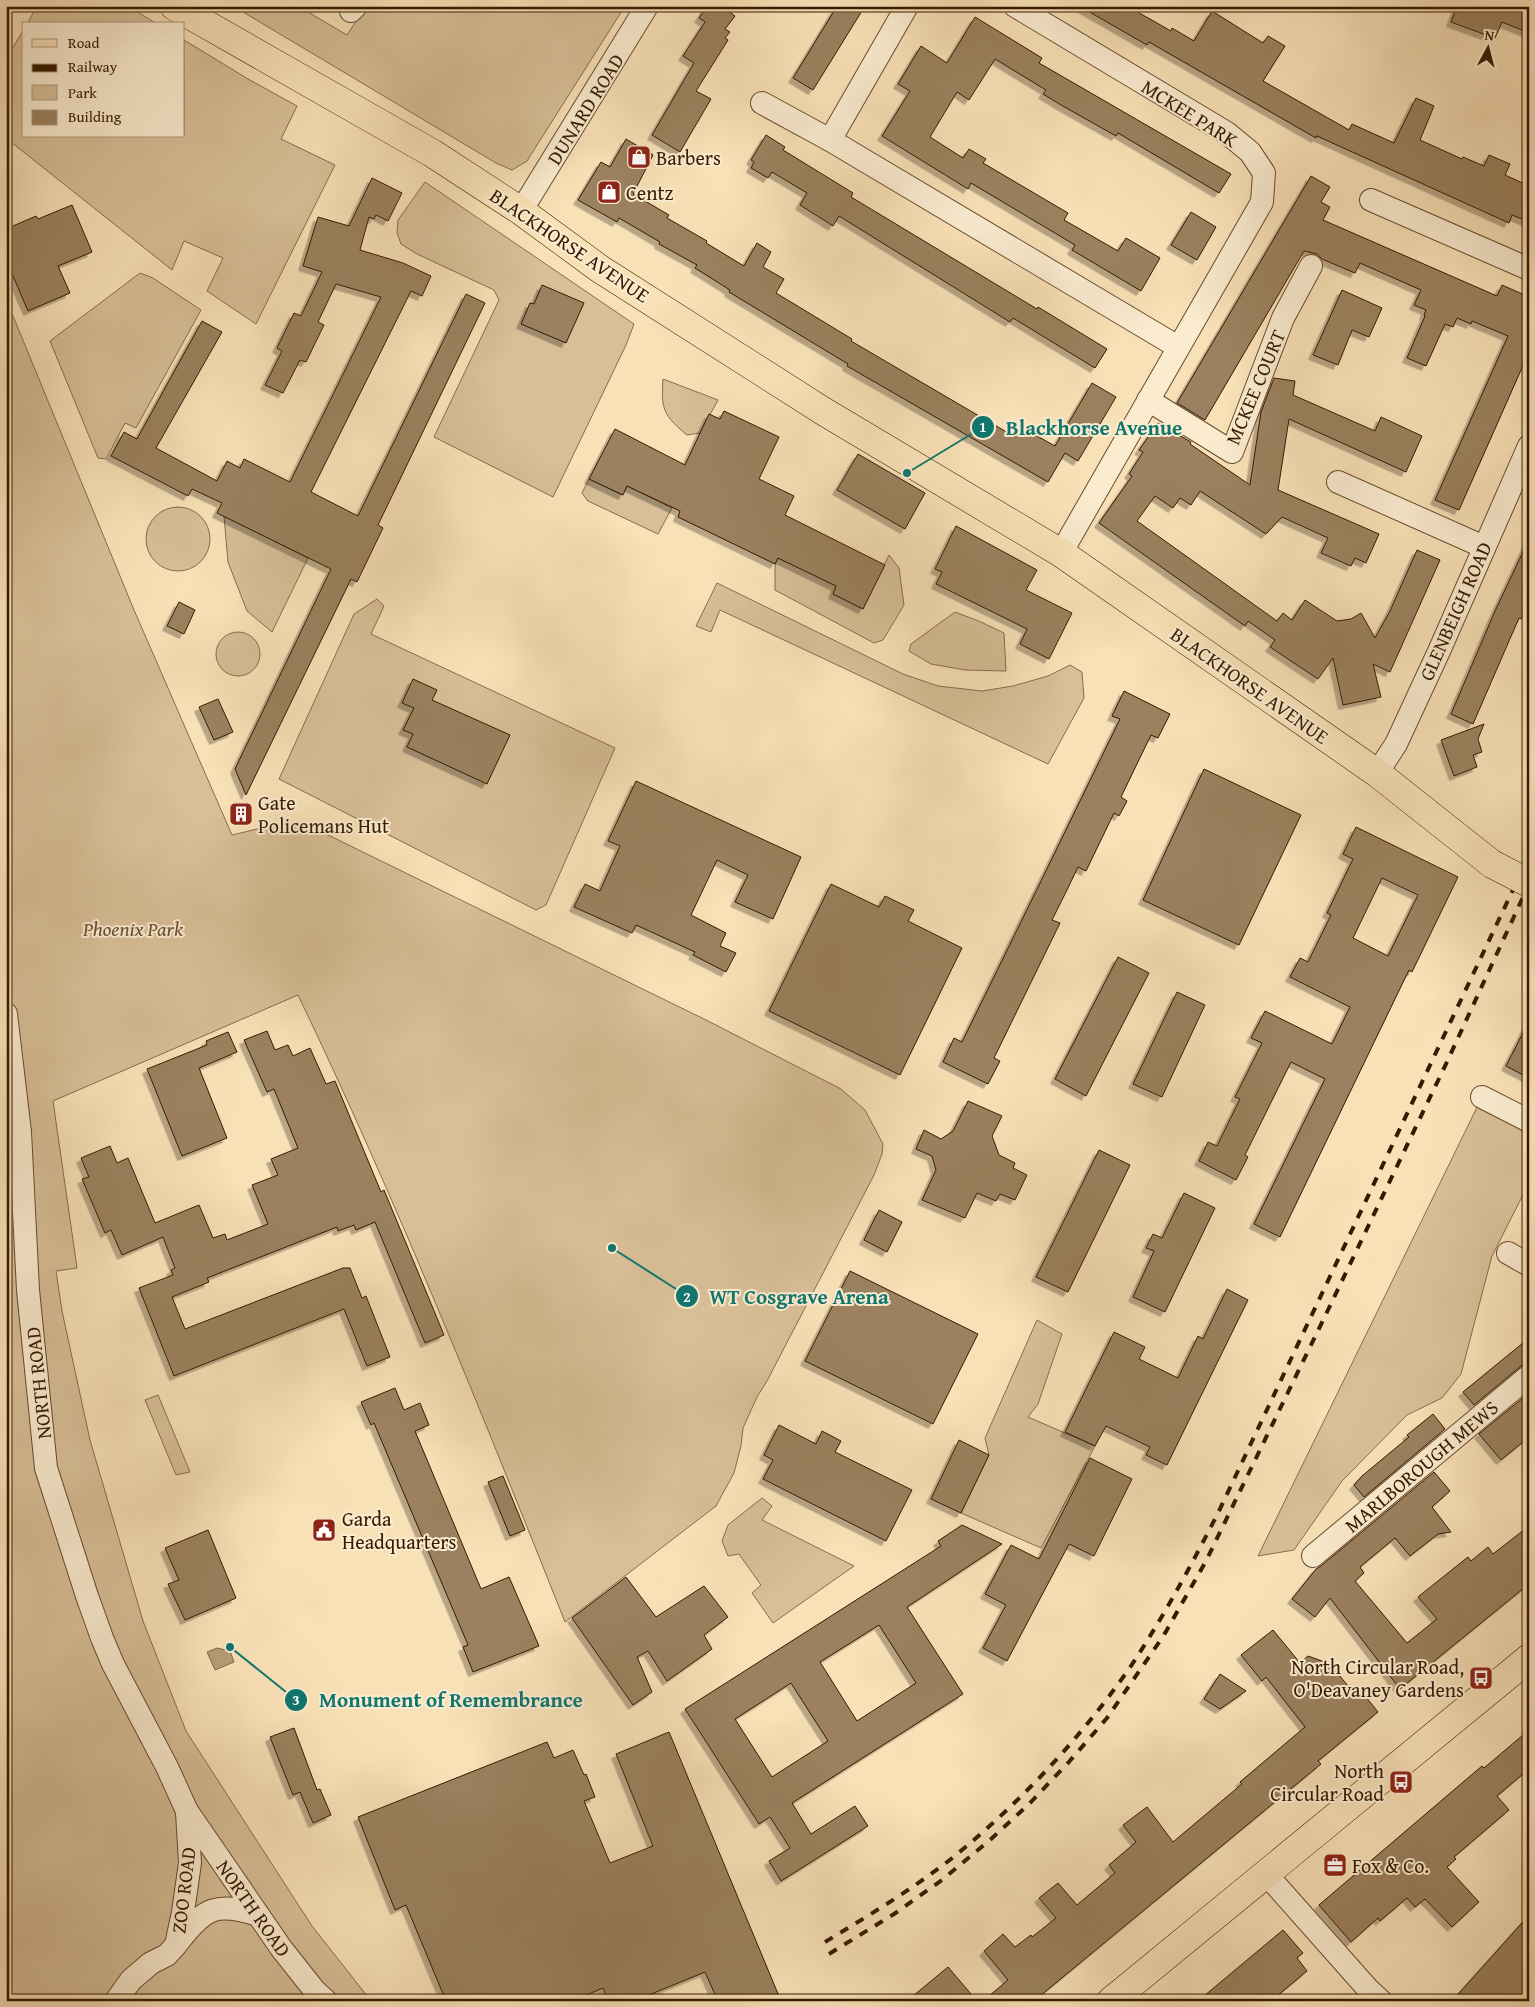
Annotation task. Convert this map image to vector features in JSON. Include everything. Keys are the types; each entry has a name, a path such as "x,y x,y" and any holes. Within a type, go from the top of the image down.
{"main road":[{"name":"BLACKHORSE AVENUE","path":"174,6 432,153 521,211 600,268 815,406 1061,553 1377,773 1492,864 1529,883"},
{"path":"1111,2001 1267,1875 1529,1658"}],"street":[{"name":"DUNARD ROAD","path":"521,211 647,6"},
{"path":"830,140 907,6"},
{"name":"MCKEE PARK","path":"1015,6 1227,134 1250,152 1264,173 1262,202 1061,553"},
{"path":"762,103 830,140 1178,347"},
{"path":"1371,200 1529,270"},
{"name":"MCKEE COURT","path":"1148,400 1232,452 1283,318 1311,266"},
{"name":"GLENBEIGH ROAD","path":"1377,773 1396,744 1529,446"},
{"path":"1338,482 1484,547"},
{"name":"NORTH ROAD","path":"6,1014 20,1132 28,1290 46,1468 102,1638 187,1811 287,1956 315,1991 326,2001"},
{"path":"1482,1098 1529,1121"},
{"path":"1508,1253 1529,1265"},
{"name":"MARLBOROUGH MEWS","path":"1313,1556 1529,1376"},
{"name":"ZOO ROAD","path":"116,2001 130,1980 151,1964 167,1956 176,1946 190,1863 187,1811"},
{"path":"1267,1875 1370,1997"},
{"path":"176,1946 199,1917 214,1909 242,1910 258,1915"}],"green space":[{"path":"37,6 128,6 154,22 28,22"},
{"path":"236,6 298,6 347,35 366,6 625,6 527,161 512,170 496,163 243,12"},
{"path":"22,32 22,138 185,138 185,41 297,106 281,139 335,165 256,324 207,291 223,258 184,241 172,270 6,138 6,59"},
{"path":"425,182 634,324 626,345 553,497 434,437 499,300 494,290 417,254 401,244 397,233 398,220"},
{"path":"140,273 153,278 201,310 136,428 125,423 106,459 98,458 50,341"},
{"name":"Phoenix Park","path":"6,299 134,610 232,835 270,826 305,826 326,834 708,1021 841,1089 865,1110 883,1144 882,1154 874,1175 757,1397 743,1428 741,1446 734,1473 716,1506 565,1622 403,1227 298,995 53,1101 77,1268 56,1271 62,1311 90,1440 143,1621 186,1731 312,1926 371,2001 6,2001"},
{"path":"663,379 718,400 700,433 687,435 668,416 663,405"},
{"path":"589,479 622,495 627,486 672,508 658,534 588,501 582,493"},
{"path":"178,507 190,509 201,516 208,527 210,539 208,551 201,562 190,569 178,571 166,569 155,562 148,551 146,539 148,527 155,516 166,509"},
{"path":"224,516 308,558 272,632 247,611 228,562"},
{"path":"889,555 899,568 904,605 883,640 874,643 775,590 775,564 778,558 836,586 833,594 863,609"},
{"path":"717,583 903,674 938,686 982,691 1013,686 1048,676 1070,665 1082,672 1084,698 1048,764 720,610 711,632 696,626"},
{"path":"377,599 384,606 371,634 615,748 546,905 536,910 279,779 354,614"},
{"path":"955,612 1004,633 1006,671 965,670 931,664 909,651 911,644"},
{"path":"242,632 254,638 259,645 259,663 254,670 247,675 234,676 226,673 219,666 216,650 219,642 226,635"},
{"path":"1482,1097 1529,1121 1529,1183 1492,1256 1461,1374 1442,1398 1407,1415 1342,1481 1294,1550 1258,1556"},
{"path":"1037,1320 1062,1334 1038,1404 1028,1417 1095,1446 1041,1548 961,1513 989,1455 985,1438"},
{"path":"158,1395 190,1472 176,1475 145,1400"},
{"path":"762,1498 772,1506 762,1520 854,1566 773,1623 752,1593 761,1585 739,1554 728,1556 722,1541 728,1525"}],"shaded area":[{"path":"217,1648 230,1651 234,1662 215,1670 207,1652"}],"building":[{"path":"707,6 721,6 735,16 725,29 730,32 725,38 728,40 696,91 711,99 680,152 652,135 694,63 683,56 705,22 699,18"},
{"path":"837,6 865,6 813,90 793,78"},
{"path":"1079,6 1127,6 1171,31 1172,28 1194,41 1212,11 1263,43 1268,36 1285,46 1263,81 1349,130 1352,124 1394,143 1416,98 1434,106 1420,140 1462,159 1463,157 1484,166 1489,155 1510,164 1505,175 1529,186 1529,222 1512,215 1509,223 1317,136 1316,138 1149,42 1147,45"},
{"path":"1457,6 1529,6 1529,33 1502,22 1495,38 1451,22"},
{"path":"975,17 1042,58 1039,63 1231,174 1219,193 1118,133 1116,136 1061,105 1043,94 1046,90 995,59 969,100 957,92 930,137 963,158 969,149 986,159 983,163 1068,213 1064,220 1118,251 1126,238 1160,258 1141,291 1072,250 1075,245 971,183 968,189 882,136 910,91 898,84 921,46 947,63"},
{"path":"766,135 785,147 783,150 853,193 851,197 1107,349 1095,368 1013,318 1010,322 839,216 833,226 800,205 807,193 772,172 768,178 751,168 754,162 751,160"},
{"path":"626,139 653,155 633,194 669,215 667,218 707,241 706,243 744,266 757,243 771,252 763,267 784,279 776,293 852,339 851,341 1015,437 1021,427 1055,446 1092,383 1116,397 1078,461 1065,453 1048,482 847,366 848,364 729,292 730,290 695,268 697,265 659,244 660,242 619,218 617,222 578,200 601,162 610,167"},
{"path":"1311,176 1330,187 1321,202 1330,207 1323,220 1497,296 1502,285 1529,297 1529,352 1459,510 1435,500 1508,336 1472,321 1471,324 1457,318 1453,327 1445,324 1426,366 1407,358 1425,316 1426,310 1414,305 1421,290 1360,263 1355,273 1322,259 1317,254 1304,251 1205,420 1177,403"},
{"path":"372,178 402,193 388,221 376,215 374,219 369,217 360,250 403,263 431,276 422,296 411,291 311,492 358,516 466,294 485,303 378,525 383,528 357,582 351,579 246,795 235,769 331,569 217,513 222,503 192,489 188,496 111,456 124,432 137,439 202,321 222,332 156,448 217,481 227,461 240,468 244,459 290,482 381,297 336,284 318,322 324,325 306,362 300,360 283,393 265,385 282,351 277,348 294,313 301,316 322,272 303,266 318,217 349,226"},
{"path":"72,205 92,252 58,266 70,293 28,311 6,260 6,229 36,216 38,219"},
{"path":"1191,212 1216,227 1197,260 1171,245"},
{"path":"542,285 584,303 566,343 521,324 530,303 534,304"},
{"path":"1342,290 1382,308 1369,337 1352,330 1338,365 1313,355"},
{"path":"1274,378 1295,381 1293,395 1375,431 1381,417 1422,436 1406,472 1289,419 1278,490 1379,534 1366,563 1355,558 1351,566 1321,553 1328,538 1282,517 1266,534 1200,491 1191,505 1180,498 1173,508 1155,496 1137,521 1277,621 1283,613 1292,620 1305,600 1337,621 1351,619 1361,613 1375,638 1390,611 1417,550 1440,560 1390,672 1373,664 1381,697 1343,705 1333,658 1318,679 1270,647 1275,640 1248,621 1245,626 1099,523 1132,476 1129,474 1143,452 1139,450 1158,423 1191,442 1190,444 1250,485 1261,412"},
{"path":"724,411 779,437 759,479 794,496 785,515 885,565 863,609 833,594 836,586 778,558 775,564 678,517 680,511 627,486 623,495 589,479 615,429 685,465 709,414 720,419"},
{"path":"858,454 925,493 905,529 837,490"},
{"path":"956,526 1037,570 1026,590 1072,613 1049,659 1020,644 1027,629 936,584 942,572 935,569"},
{"path":"1529,539 1529,602 1521,619 1519,618 1473,724 1451,714 1495,611"},
{"path":"179,602 195,610 184,634 167,626"},
{"path":"413,679 437,690 432,700 510,735 487,784 407,747 413,734 403,730 414,708 402,703"},
{"path":"1124,691 1170,714 1158,738 1151,735 1121,797 1127,801 1119,816 1114,813 1086,871 1078,867 1052,920 1060,923 994,1058 1000,1061 988,1084 943,1062 954,1038 962,1042 1042,879 1120,719 1112,716"},
{"path":"218,699 233,732 214,740 199,707"},
{"path":"1484,724 1478,739 1482,752 1473,755 1477,767 1454,776 1441,740"},
{"path":"1204,769 1301,815 1239,945 1143,900"},
{"path":"636,781 801,857 773,919 735,902 748,875 717,860 691,915 726,933 720,946 736,953 726,972 693,955 695,952 636,925 632,933 574,907 585,884 600,891 620,846 608,841"},
{"path":"1356,827 1458,877 1412,972 1409,970 1280,1237 1254,1224 1325,1079 1291,1062 1245,1155 1248,1157 1236,1180 1199,1161 1208,1142 1217,1146 1240,1099 1235,1097 1262,1043 1251,1038 1265,1011 1332,1044 1350,1007 1290,977 1300,958 1308,962 1331,915 1327,913 1353,859 1343,854","holes":["1382,878 1418,895 1388,956 1353,938"]},
{"path":"831,884 879,907 885,896 914,910 908,921 962,948 900,1075 769,1011"},
{"path":"1118,957 1149,973 1086,1096 1055,1079"},
{"path":"1177,992 1205,1005 1162,1097 1133,1084"},
{"path":"1529,1021 1529,1078 1506,1066"},
{"path":"267,1031 275,1050 288,1045 293,1056 310,1048 326,1084 335,1081 381,1192 384,1190 444,1335 425,1343 375,1222 356,1230 354,1225 338,1231 337,1227 207,1278 209,1282 172,1297 185,1329 343,1268 350,1268 362,1298 366,1296 390,1357 367,1366 344,1309 174,1376 139,1288 173,1275 171,1270 175,1268 163,1237 122,1255 111,1230 105,1233 82,1179 89,1177 81,1158 110,1146 117,1163 128,1158 155,1223 199,1205 213,1238 225,1234 227,1240 268,1224 252,1185 278,1175 271,1159 298,1148 274,1089 267,1092 244,1040"},
{"path":"228,1032 237,1052 199,1068 227,1138 182,1156 147,1069 207,1045 206,1041"},
{"path":"968,1101 1002,1116 992,1136 999,1155 1015,1163 1013,1168 1027,1175 1015,1200 1000,1194 996,1201 977,1193 965,1218 922,1200 936,1170 932,1156 916,1149 924,1130 941,1139 953,1131"},
{"path":"1099,1150 1130,1165 1068,1292 1036,1277"},
{"path":"1184,1193 1215,1208 1165,1312 1133,1297 1154,1251 1146,1248 1153,1234 1162,1238"},
{"path":"879,1210 902,1222 887,1252 864,1240"},
{"path":"850,1271 978,1334 933,1424 805,1361"},
{"path":"1227,1289 1248,1300 1167,1465 1146,1455 1150,1447 1106,1426 1095,1446 1065,1432 1114,1332 1145,1347 1139,1359 1178,1378 1198,1336 1203,1339"},
{"path":"1529,1338 1529,1363 1521,1366 1474,1405 1463,1392"},
{"path":"395,1388 404,1410 420,1403 429,1425 415,1431 481,1589 509,1577 539,1646 473,1672 463,1647 468,1645 374,1423 371,1425 361,1402"},
{"path":"1529,1393 1529,1437 1501,1460 1479,1434"},
{"path":"1433,1414 1445,1429 1364,1497 1354,1485 1362,1476 1409,1437 1407,1435"},
{"path":"779,1425 816,1444 822,1431 841,1441 835,1452 912,1490 886,1541 763,1479 773,1460 764,1455"},
{"path":"959,1440 989,1455 961,1513 931,1499"},
{"path":"1090,1458 1132,1479 1094,1556 1069,1544 1007,1661 983,1648 1006,1605 985,1594 1011,1545 1039,1559"},
{"path":"1434,1472 1450,1491 1432,1507 1451,1532 1438,1534 1410,1556 1395,1538 1360,1567 1364,1573 1355,1581 1407,1643 1437,1619 1418,1597 1468,1557 1471,1561 1488,1547 1493,1554 1529,1526 1529,1584 1400,1689 1330,1598 1315,1617 1292,1599 1316,1569"},
{"path":"503,1476 525,1530 510,1536 488,1482"},
{"path":"962,1525 1002,1544 907,1607 963,1694 792,1803 811,1834 855,1806 868,1826 781,1881 769,1861 790,1848 770,1817 759,1824 685,1709 941,1546 938,1541","holes":["879,1625 916,1683 857,1721 820,1662","791,1683 828,1741 772,1777 735,1719"]},
{"path":"208,1530 236,1598 185,1620 168,1584 179,1580 165,1548"},
{"path":"626,1577 656,1617 704,1586 728,1617 704,1635 712,1649 667,1681 648,1651 637,1657 652,1692 633,1705 572,1618"},
{"path":"1273,1630 1300,1663 1308,1656 1330,1664 1353,1692 1358,1687 1378,1712 1318,1761 1321,1764 1034,2001 983,2001 1008,1980 984,1951 1003,1934 1015,1947 1031,1935 1032,1937 1056,1918 1039,1898 1058,1883 1077,1905 1115,1873 1109,1865 1136,1842 1123,1825 1147,1807 1173,1842 1242,1784 1240,1782 1305,1727 1266,1677 1262,1681 1241,1655"},
{"path":"1220,1674 1246,1691 1220,1709 1204,1699"},
{"path":"294,1728 317,1790 320,1789 331,1815 313,1823 300,1792 293,1795 270,1737"},
{"path":"1529,1730 1529,1769 1497,1796 1509,1810 1454,1857 1456,1859 1447,1867 1479,1902 1452,1927 1425,1899 1415,1907 1407,1898 1380,1921 1378,1918 1351,1942 1319,1905 1482,1766 1484,1768"},
{"path":"669,1732 781,2001 718,2001 705,1972 634,2001 608,2001 603,1988 572,2001 446,2001 406,1905 395,1910 358,1817 547,1742 554,1758 573,1750 584,1775 586,1774 595,1797 584,1801 610,1863 653,1846 616,1754"},
{"path":"1529,1915 1529,2001 1452,2001"},
{"path":"1283,1930 1303,1953 1297,1958 1307,1971 1271,2001 1198,2001"},
{"path":"948,1967 977,2001 907,2001"}],"railway":[{"path":"825,1942 936,1870 1001,1816 1070,1744 1112,1693 1131,1666 1177,1590 1219,1511 1529,856"},
{"path":"829,1954 894,1914 942,1880 1029,1804 1107,1718 1164,1635 1206,1561 1328,1310 1446,1064 1529,884"}],"place":[{"name":"Barbers","path":"639,157"},
{"name":"Centz","path":"609,192"},
{"name":"Blackhorse Avenue","path":"907,473"},
{"name":"Gate Policemans Hut","path":"241,814"},
{"name":"WT Cosgrave Arena","path":"612,1248"},
{"name":"Garda Headquarters","path":"324,1530"},
{"name":"Monument of Remembrance","path":"230,1647"},
{"name":"North Circular Road, O'Deavaney Gardens","path":"1481,1678"},
{"name":"North Circular Road","path":"1401,1782"},
{"name":"Fox & Co.","path":"1335,1865"}]}
